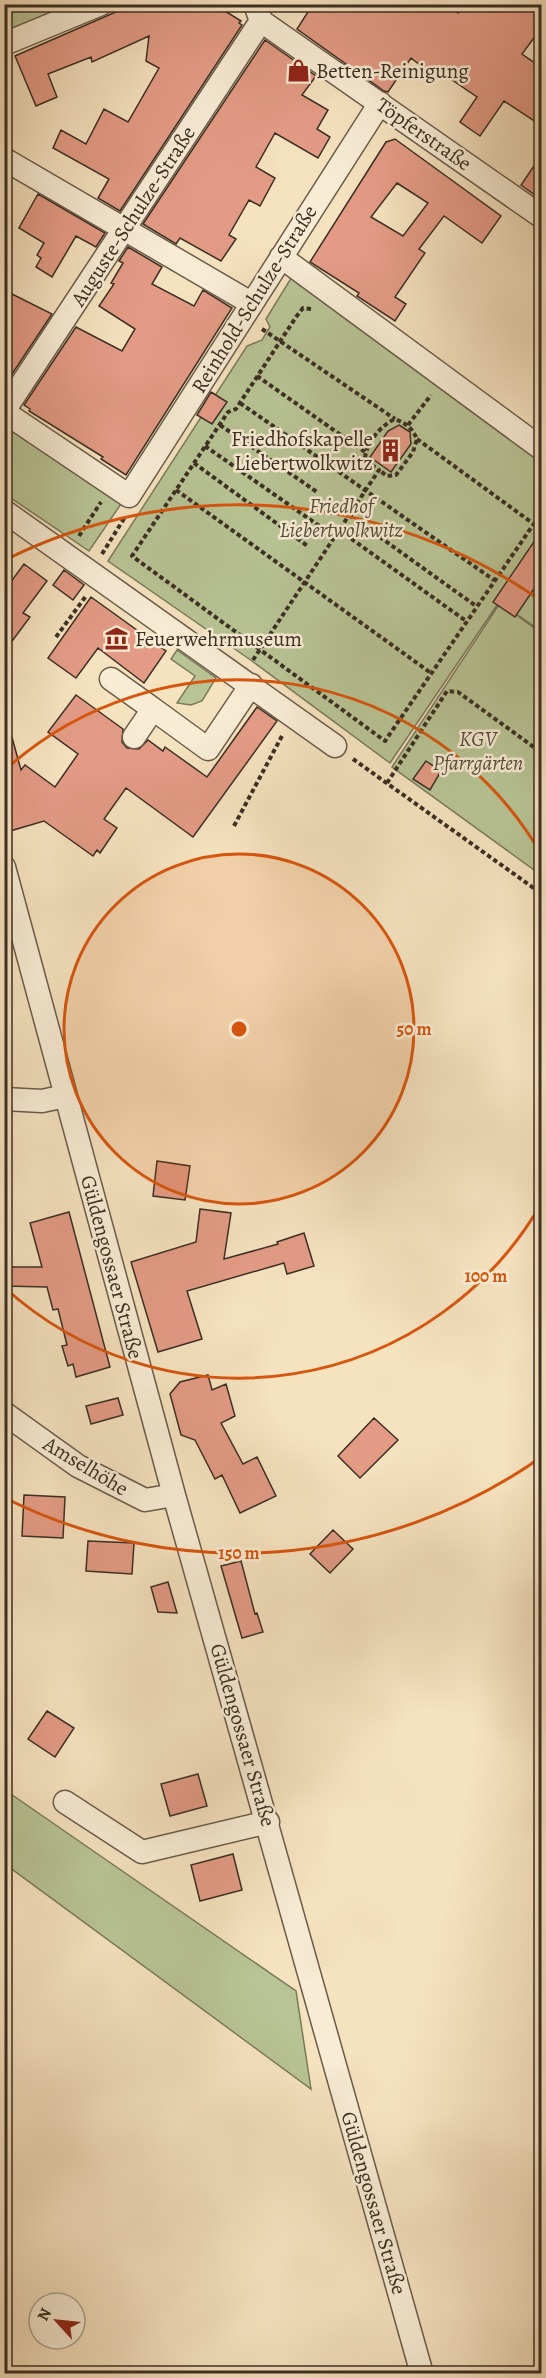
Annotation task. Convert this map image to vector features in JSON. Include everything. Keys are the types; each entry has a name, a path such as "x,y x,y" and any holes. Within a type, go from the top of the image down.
{"street":[{"path":"4,44 101,4"},
{"name":"Töpferstraße","path":"258,13 542,217"},
{"name":"Auguste-Schulze-Straße","path":"4,412 125,228 258,13"},
{"name":"Reinhold-Schulze-Straße","path":"121,491 251,303 380,102"},
{"path":"4,159 251,303"},
{"path":"280,257 542,449"},
{"path":"4,412 121,491"},
{"path":"4,511 335,746"},
{"path":"111,679 208,749 245,681"},
{"path":"134,736 153,709"},
{"name":"Güldengossaer Straße","path":"4,867 174,1495 422,2373"},
{"path":"4,1099 42,1101 65,1096"},
{"name":"Amselhöhe","path":"4,1413 78,1466 145,1500 174,1495"},
{"path":"65,1802 142,1851 268,1822"}],"path":[{"path":"317,312 303,308 236,409 228,412 132,556 385,741 542,512"},
{"path":"267,332 385,415 408,425 417,439 542,530"},
{"path":"257,376 365,452"},
{"path":"408,425 431,395 421,388"},
{"path":"240,403 494,580"},
{"path":"395,420 385,423 365,452 365,460 387,476 396,475 413,452 417,439"},
{"path":"220,425 317,492"},
{"path":"205,446 335,537"},
{"path":"194,463 309,547"},
{"path":"245,681 260,649 379,470"},
{"path":"176,490 431,673"},
{"path":"56,637 96,575 136,501 121,491 66,554"},
{"path":"349,515 476,606"},
{"path":"339,530 466,621"},
{"path":"387,783 447,691 458,692 542,753"},
{"path":"234,826 293,716"},
{"path":"335,746 542,894"}],"green space":[{"path":"24,4 76,5 5,33 4,8"},
{"name":"Friedhof Liebertwolkwitz","path":"293,275 541,456 541,631 499,602 390,763 252,661 108,561 247,346 262,340 270,327 266,319"},
{"path":"15,428 123,501 89,551 5,494 5,443"},
{"name":"KGV Pfarrgärten","path":"500,603 541,633 541,875 392,767"},
{"path":"177,650 216,678 202,701 191,705 177,703 195,676 171,659"},
{"path":"5,1790 296,1991 311,2089 5,1864"}],"building":[{"path":"134,4 214,4 241,21 239,23 242,25 120,211 98,198 109,179 53,148 61,130 86,144 104,109 128,122 159,68 146,61 149,36 92,62 91,57 48,74 57,97 36,106 15,56"},
{"path":"313,4 446,4 458,13 464,4 542,4 542,27 522,54 542,68 542,126 504,101 480,136 460,122 477,97 433,67 429,72 411,58 388,92 384,91 297,29"},
{"path":"265,40 316,76 302,95 328,110 317,129 330,137 318,158 275,133 256,167 275,178 260,206 249,200 229,235 236,239 221,261 180,238 176,244 143,224"},
{"path":"395,139 501,216 482,243 444,216 419,249 425,253 395,297 406,304 395,321 357,296 359,293 310,262 386,142","holes":["397,183 428,203 403,236 371,217"]},
{"path":"542,154 542,200 521,185"},
{"path":"38,194 105,233 96,247 76,236 52,277 36,267 41,258 37,255 44,243 19,228"},
{"path":"128,247 162,267 152,284 194,306 203,290 232,308 126,475 101,459 103,457 29,411 30,409 24,405 76,327 122,351 135,329 99,306 114,284 111,283 123,263 119,261"},
{"path":"4,290 52,314 4,386"},
{"path":"211,392 227,402 212,424 197,415"},
{"name":"Friedhofskapelle Liebertwolkwitz","path":"399,425 410,432 411,444 391,472 370,457 388,431"},
{"path":"542,530 542,577 515,617 493,602"},
{"path":"24,564 47,581 23,613 30,617 4,652 4,591"},
{"path":"64,570 84,585 73,600 53,585"},
{"name":"Feuerwehrmuseum","path":"91,597 166,651 144,683 98,648 76,678 48,658"},
{"path":"76,695 123,729 122,742 127,748 139,749 148,740 163,751 165,747 207,777 257,707 277,721 193,837 126,788 104,819 117,828 100,853 97,850 93,856 44,821 10,831 4,814 4,731 10,730 21,770 25,765 55,787 78,754 48,732"},
{"path":"426,761 441,771 430,790 413,779"},
{"path":"157,1161 190,1166 185,1200 153,1196"},
{"path":"200,1209 231,1213 224,1259 278,1244 277,1242 304,1233 314,1266 287,1274 284,1263 187,1291 202,1339 158,1352 131,1262 196,1242"},
{"path":"69,1212 110,1367 76,1377 73,1364 68,1366 62,1346 67,1345 58,1309 53,1310 47,1287 4,1286 4,1267 42,1267 30,1223"},
{"path":"208,1375 212,1390 226,1384 235,1416 221,1423 243,1464 257,1457 276,1496 240,1513 222,1475 215,1479 195,1440 181,1435 170,1394 180,1382"},
{"path":"118,1398 123,1415 91,1424 86,1406"},
{"path":"374,1418 398,1440 360,1478 338,1456"},
{"path":"24,1495 65,1497 63,1538 22,1536"},
{"path":"333,1530 353,1549 330,1573 310,1554"},
{"path":"88,1541 134,1543 132,1574 86,1571"},
{"path":"241,1561 255,1614 257,1613 263,1632 242,1638 221,1566"},
{"path":"168,1582 177,1613 158,1612 151,1587"},
{"path":"47,1711 74,1728 55,1757 28,1739"},
{"path":"198,1774 207,1806 170,1816 161,1784"},
{"path":"233,1854 242,1890 200,1901 191,1865"}],"place":[{"name":"Betten-Reinigung","path":"298,71"},
{"name":"Friedhofskapelle Liebertwolkwitz","path":"391,451"},
{"name":"Feuerwehrmuseum","path":"117,639"}]}
